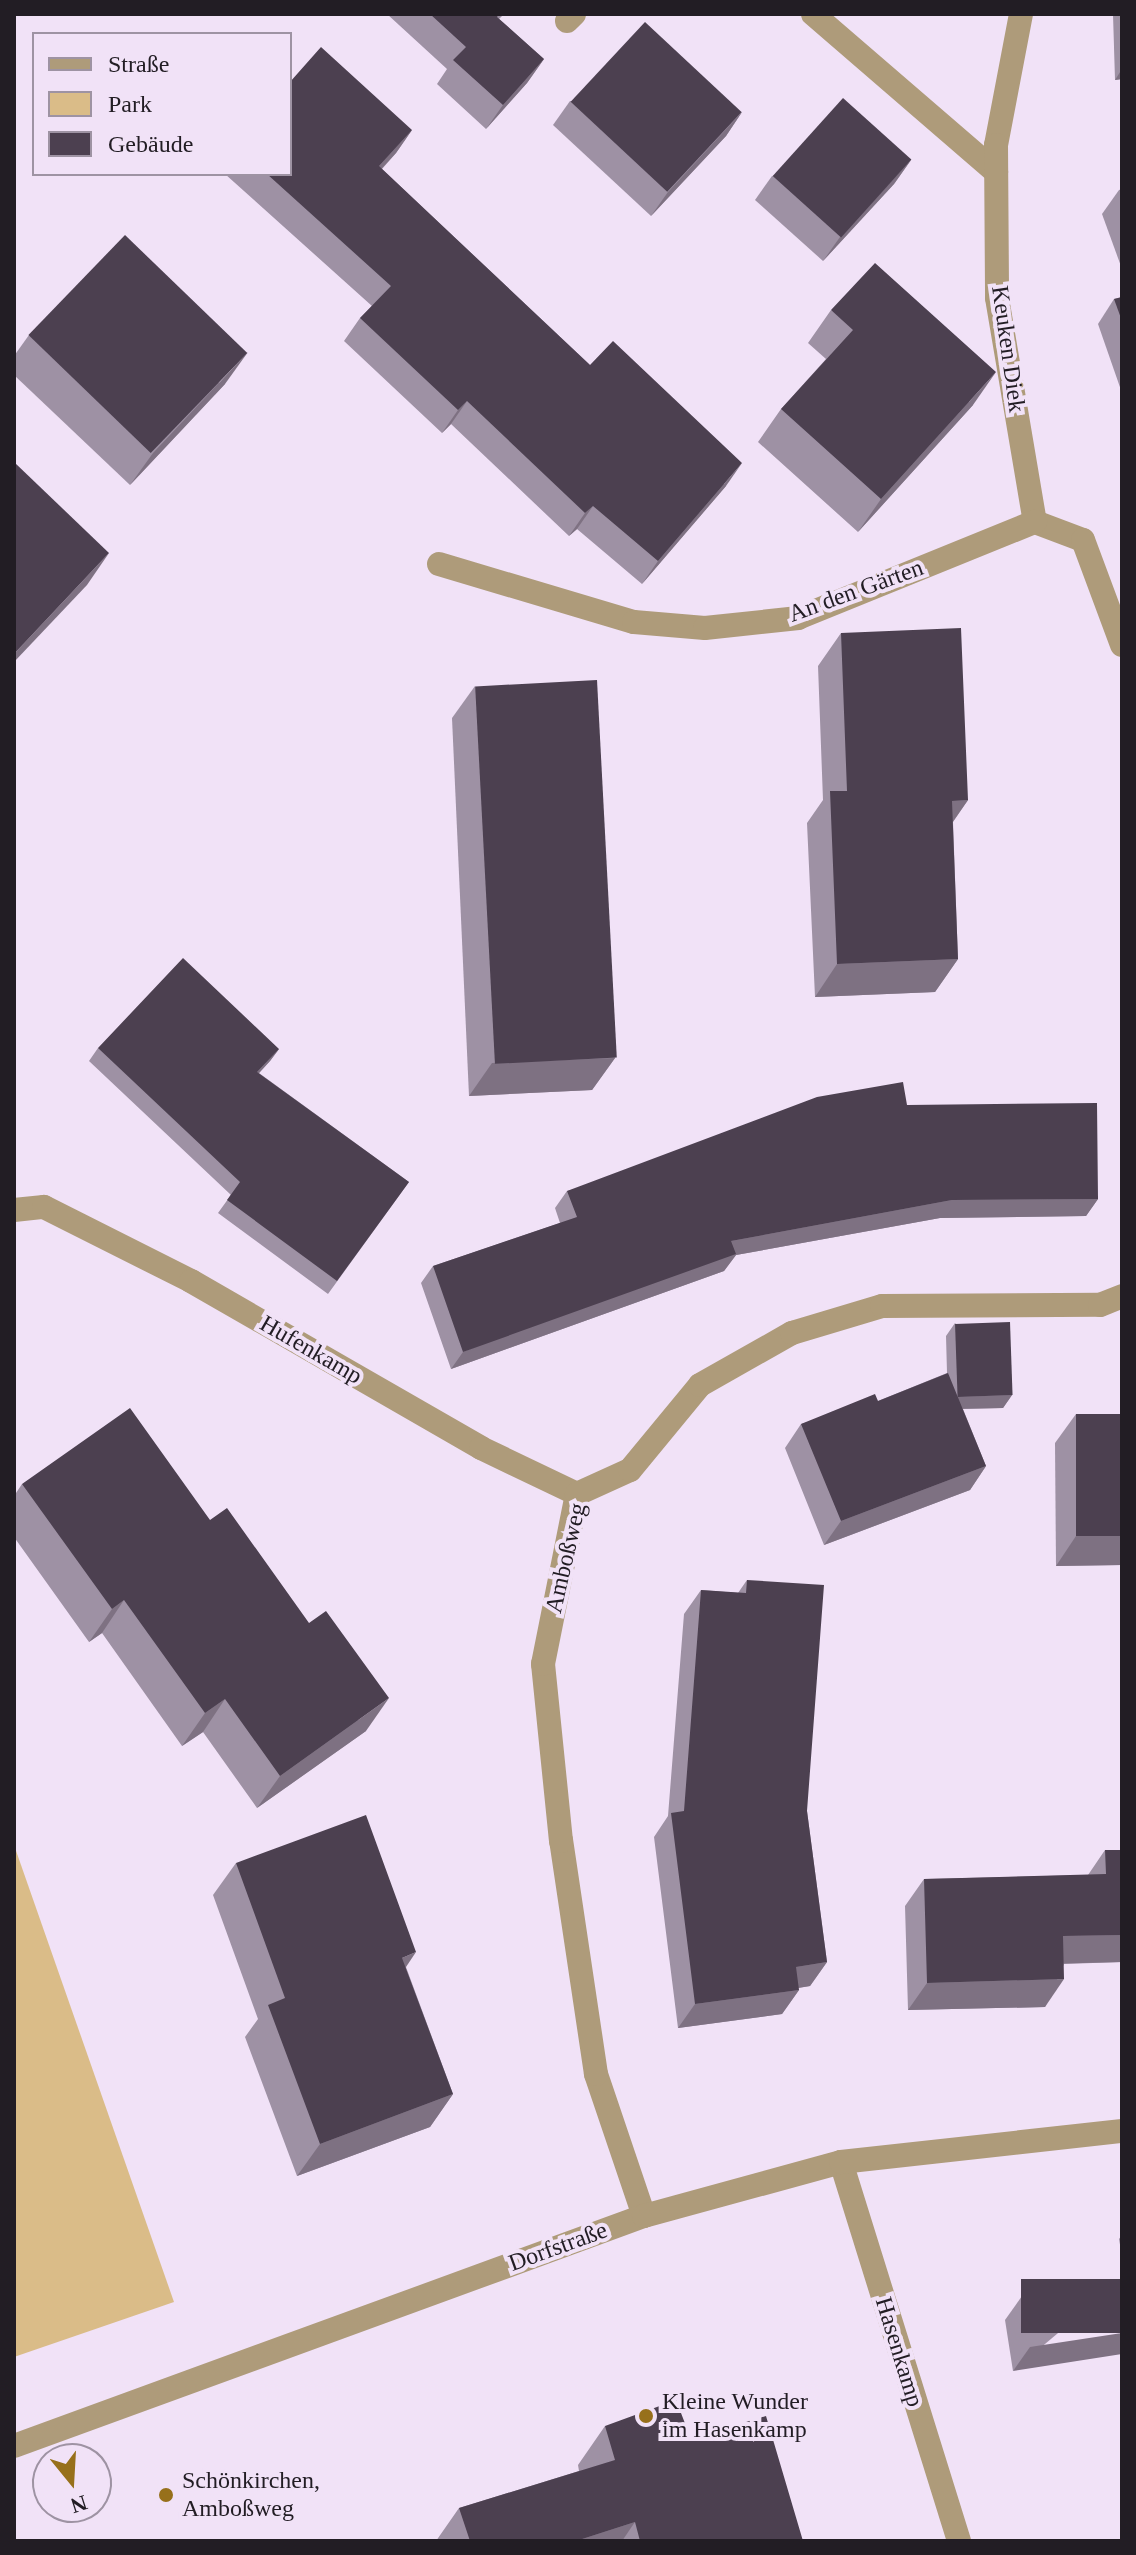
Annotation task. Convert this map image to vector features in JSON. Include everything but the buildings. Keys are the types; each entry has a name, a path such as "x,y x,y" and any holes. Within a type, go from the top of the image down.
{"street":[{"path":"813,14 996,172"},
{"name":"Keuken Diek","path":"1021,14 996,145 997,298 1035,522"},
{"path":"1035,522 1083,540 1122,645"},
{"name":"An den Gärten","path":"439,564 634,622 705,628 798,618 1035,522"},
{"name":"Hufenkamp","path":"14,1210 44,1207 191,1281 481,1448 577,1494"},
{"name":"Amboßweg","path":"644,2216 596,2074 561,1841 543,1664 577,1494 630,1470 700,1385 792,1333 882,1306 1100,1305 1122,1296"},
{"name":"Dorfstraße","path":"14,2446 644,2216 841,2162 1122,2131"},
{"name":"Hasenkamp","path":"841,2162 959,2541"}],"green space":[{"path":"14,1845 174,2302 14,2357"}],"place":[{"name":"Kleine Wunder im Hasenkamp","path":"646,2416"},
{"name":"Schönkirchen, Amboßweg","path":"166,2495"}]}
